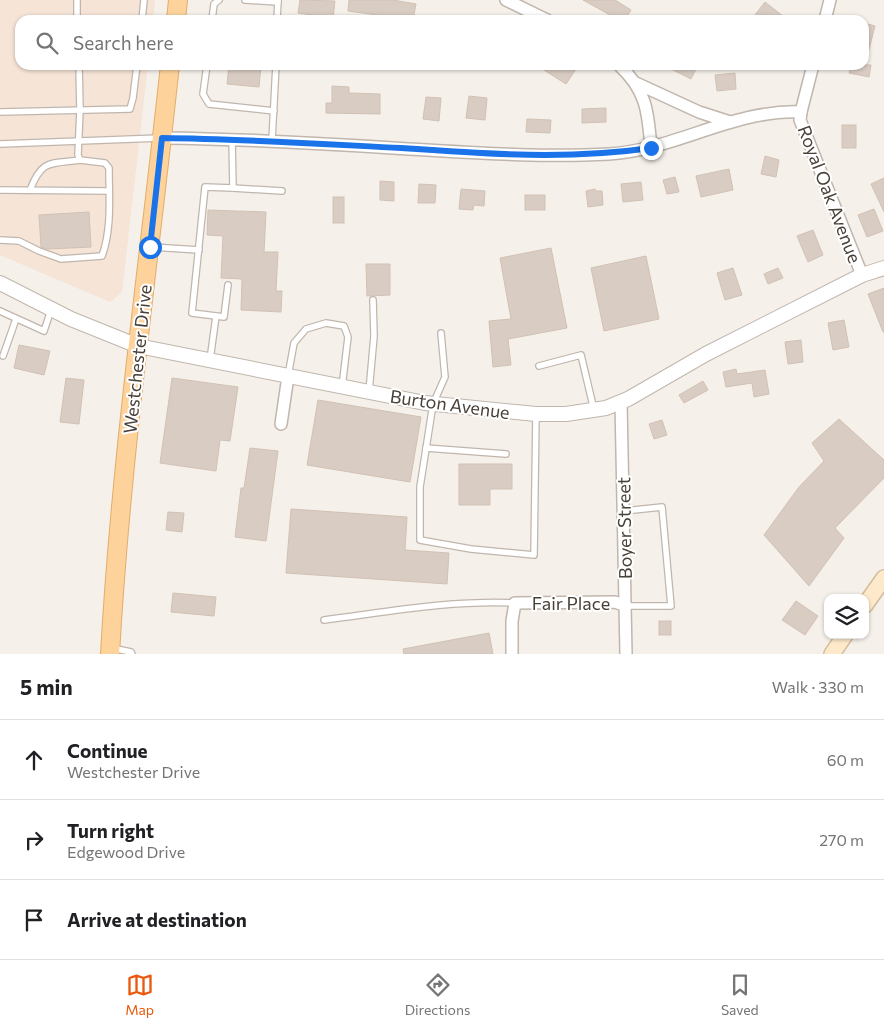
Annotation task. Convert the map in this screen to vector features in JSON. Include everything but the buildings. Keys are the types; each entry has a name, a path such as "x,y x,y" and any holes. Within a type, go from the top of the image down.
{"main road":[{"path":"176,15 178,0"},
{"name":"Westchester Drive","path":"110,651 115,568 169,70"},
{"path":"869,599 884,578"},
{"path":"832,654 842,639"}],"street":[{"path":"506,0 536,15"},
{"path":"826,15 830,0"},
{"path":"624,70 636,83 644,101 649,118 651,148"},
{"path":"162,138 272,140 513,155 561,156 604,154 651,148 730,122 784,111 801,112 812,70"},
{"path":"636,83 699,112 730,122"},
{"name":"Royal Oak Avenue","path":"801,112 800,120 862,275"},
{"name":"Burton Avenue","path":"0,284 71,319 138,346 433,404 536,414 566,414 606,408 621,402 706,354 862,275 884,268"},
{"path":"281,424 288,376"},
{"name":"Boyer Street","path":"621,402 626,654"},
{"name":"Fair Place","path":"515,603 615,602 626,606"},
{"path":"512,654 512,621 515,603"}],"lane":[{"path":"77,0 77,15"},
{"path":"142,15 144,0"},
{"path":"213,15 214,4 219,0"},
{"path":"245,0 278,1 278,15"},
{"path":"79,70 78,156 80,160"},
{"path":"0,112 130,109 136,70"},
{"path":"205,70 203,94 209,104 274,111"},
{"path":"272,140 276,70"},
{"path":"0,144 162,138"},
{"path":"232,139 233,188"},
{"path":"0,240 19,241 60,259 102,256 105,248 109,212 109,168 105,163 80,160 48,164 42,167 35,177 30,190"},
{"path":"228,285 224,317 192,313 205,187 282,191"},
{"path":"0,190 109,191"},
{"path":"150,247 199,250"},
{"path":"369,392 374,336 373,300"},
{"path":"0,311 44,331 51,309"},
{"path":"210,360 216,316"},
{"path":"3,356 16,319"},
{"path":"288,376 294,343 306,329 326,323 344,326 348,337 342,387"},
{"path":"441,334 445,377 433,404 420,487 420,540 471,549 534,555 536,414"},
{"path":"539,366 581,355 594,410"},
{"path":"426,448 506,454"},
{"path":"624,511 662,507 671,606 626,606"},
{"path":"324,620 406,609 491,602 515,603"},
{"path":"110,651 131,652 132,654"}],"shaded area":[{"path":"0,0 155,0 154,15 15,15 15,70 147,70 122,292 110,302 0,255"}],"route":[{"path":"150,247 162,138 248,139 513,155 561,156 612,154 651,148"}]}
